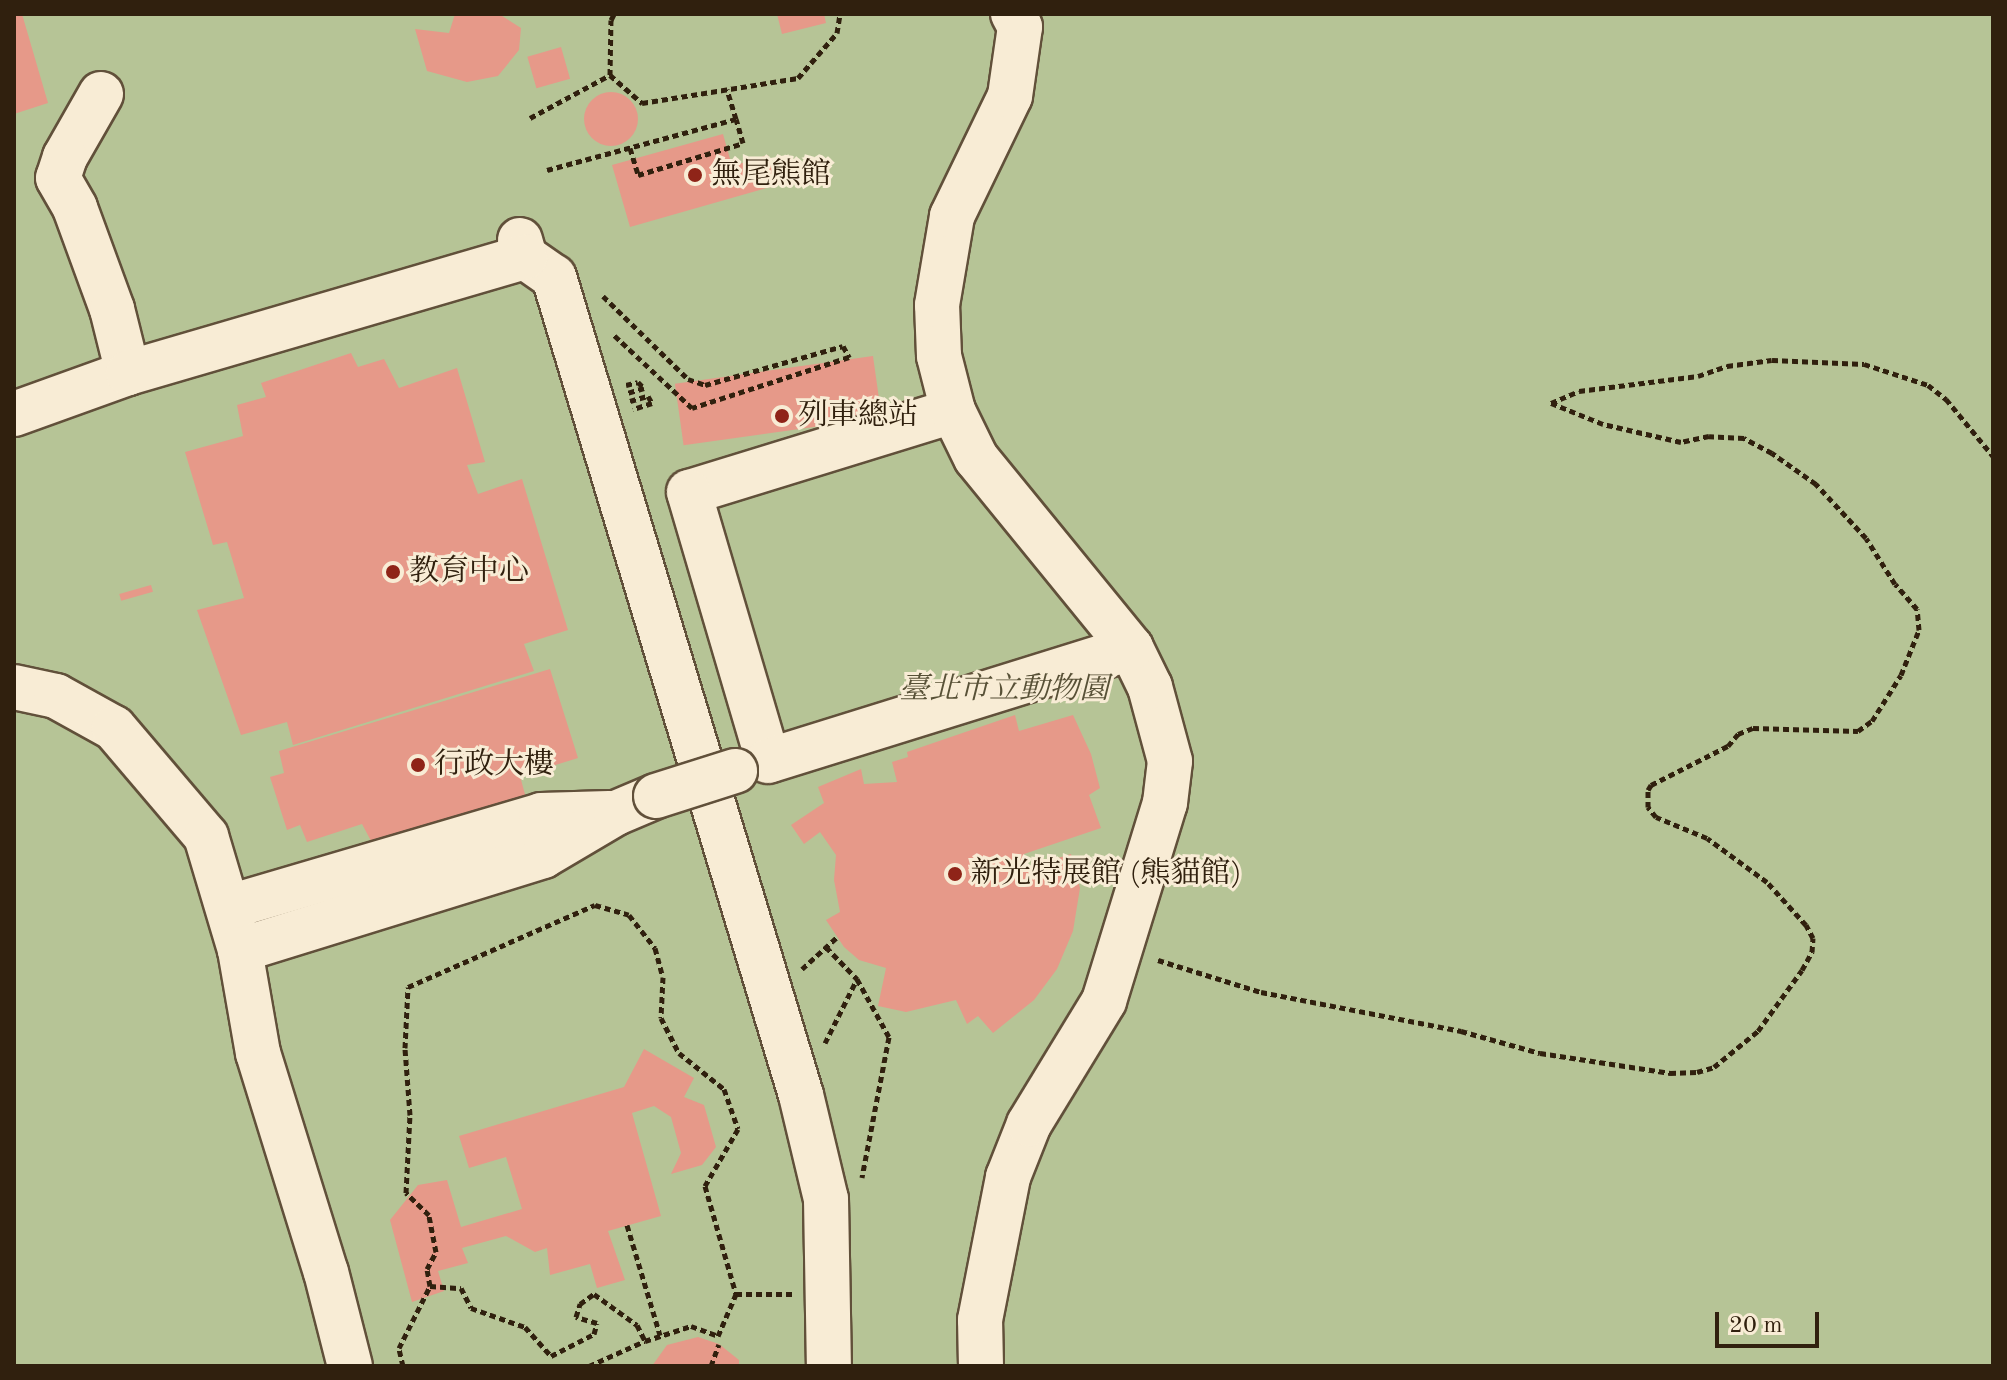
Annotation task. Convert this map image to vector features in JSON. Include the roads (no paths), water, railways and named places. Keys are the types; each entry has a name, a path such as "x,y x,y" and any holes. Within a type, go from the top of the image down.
{"street":[{"path":"981,1366 980,1320 1008,1177 1029,1124 1104,1001 1165,803 1170,761 1150,687 1131,648 1003,495 976,458 953,411 939,356 937,305 952,216 1010,96 1020,27 1013,14"},
{"path":"101,94 65,157 58,178 75,208 112,309 128,373"},
{"path":"14,414 128,373 522,249 554,277 558,293 608,404 647,593 801,1095 826,1199 829,1366"},
{"path":"751,766 689,492 953,411"},
{"path":"240,950 543,856 616,813 656,796 1131,648"},
{"path":"14,687 56,696 114,728 206,836 240,950 258,1053 326,1272 350,1366"},
{"path":"229,907 541,815 616,813"}],"place":[{"name":"無尾熊館","path":"695,175"},
{"name":"列車總站","path":"782,416"},
{"name":"教育中心","path":"393,572"},
{"name":"行政大樓","path":"418,765"},
{"name":"新光特展館 (熊貓館)","path":"955,874"}],"park label":[{"name":"臺北市立動物園","path":"1004,690"}]}
